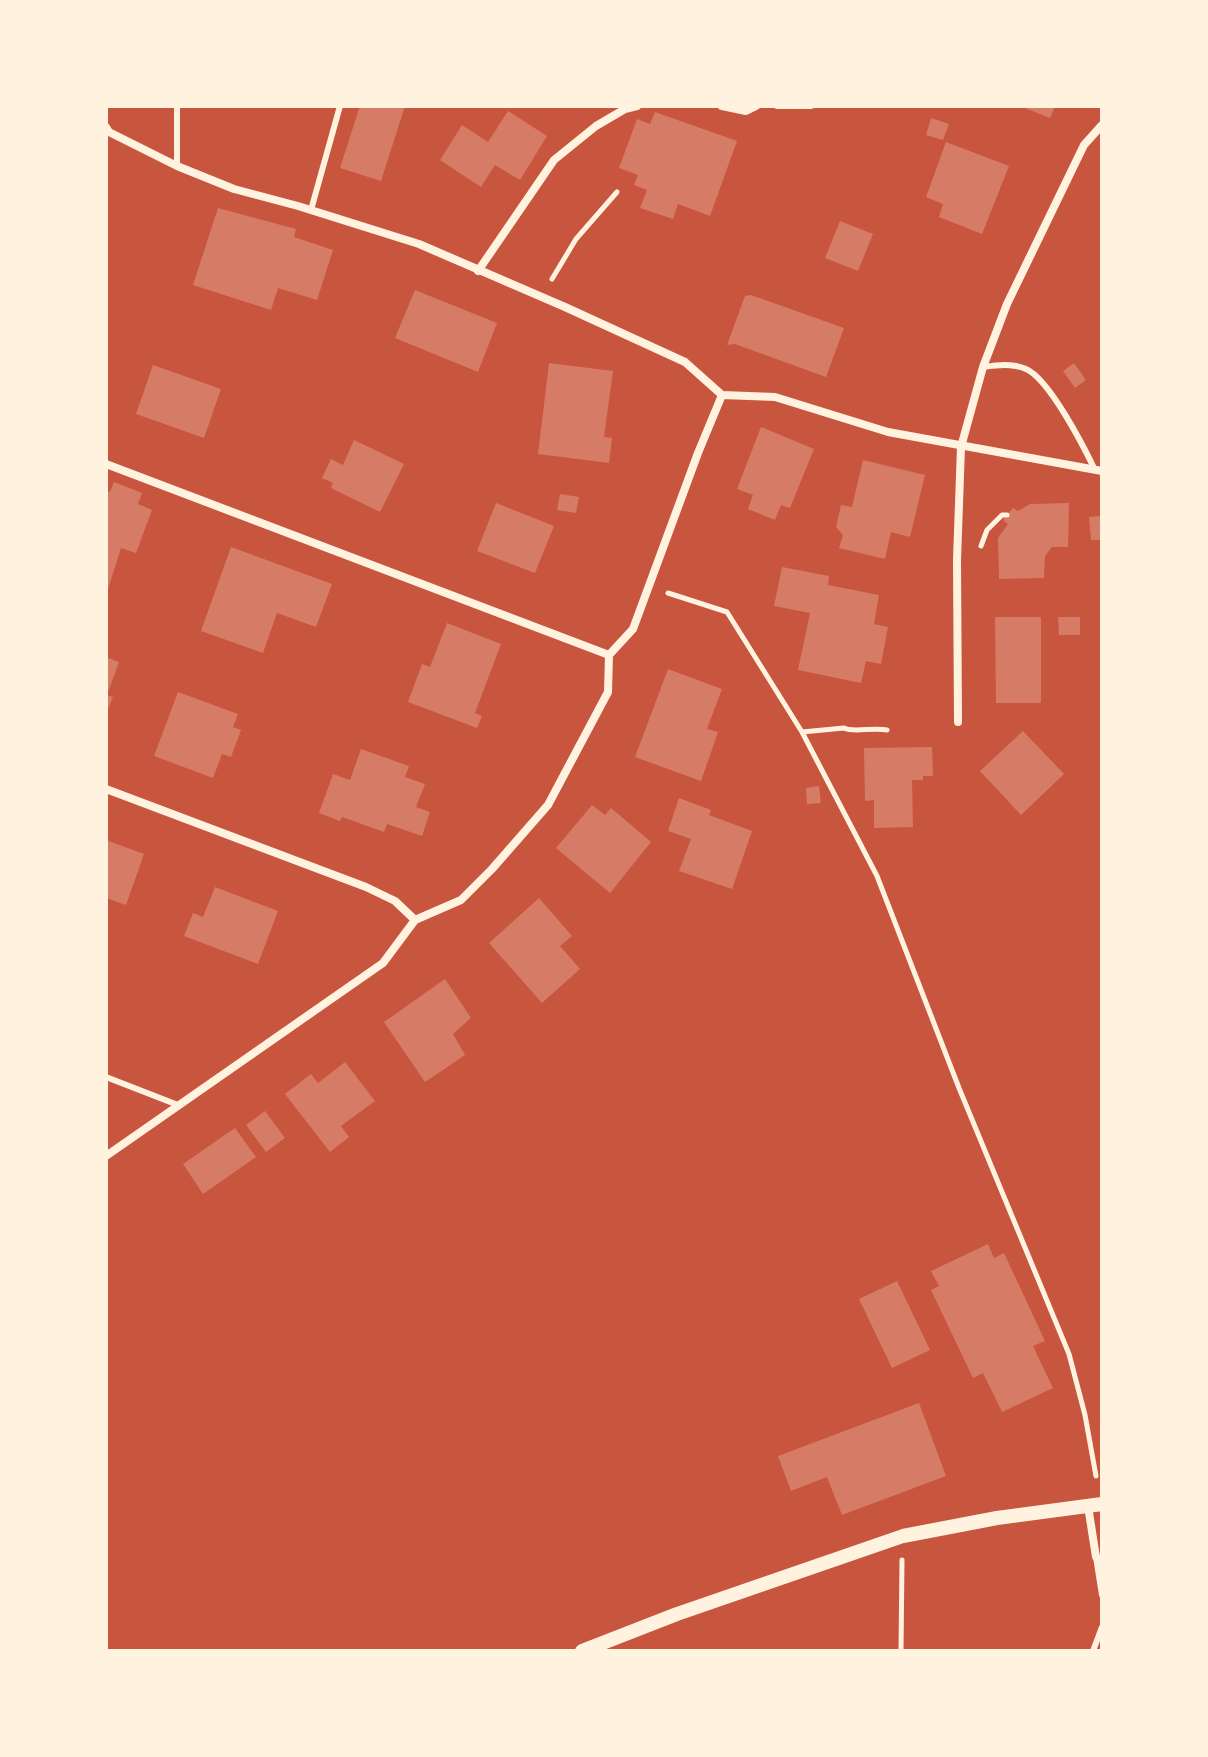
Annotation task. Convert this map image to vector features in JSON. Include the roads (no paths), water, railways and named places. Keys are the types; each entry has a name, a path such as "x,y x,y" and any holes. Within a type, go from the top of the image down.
{"street":[{"path":"478,271 554,160 596,126 625,109 637,106"},
{"path":"722,106 746,111 756,106"},
{"path":"958,722 957,574 961,447 983,367 1010,297 1084,145 1102,125"},
{"path":"106,127 109,132 177,166 234,189 419,244 541,297 685,362 722,395 775,397 865,427 1099,470"},
{"path":"106,1156 383,963 415,920 461,900 548,805 608,692 609,655 633,629 722,395"},
{"path":"106,464 609,655"},
{"path":"106,789 366,887 395,901 415,920"},
{"path":"582,1651 677,1614 903,1536 997,1518 1095,1505 1099,1559"}],"lane":[{"path":"177,106 177,166"},
{"path":"311,210 340,106"},
{"path":"777,106 811,106"},
{"path":"983,367 1022,367 1041,379 1099,470"},
{"path":"106,1077 178,1105"},
{"path":"1099,1559 1102,1595"},
{"path":"1093,1651 1102,1627"}]}
